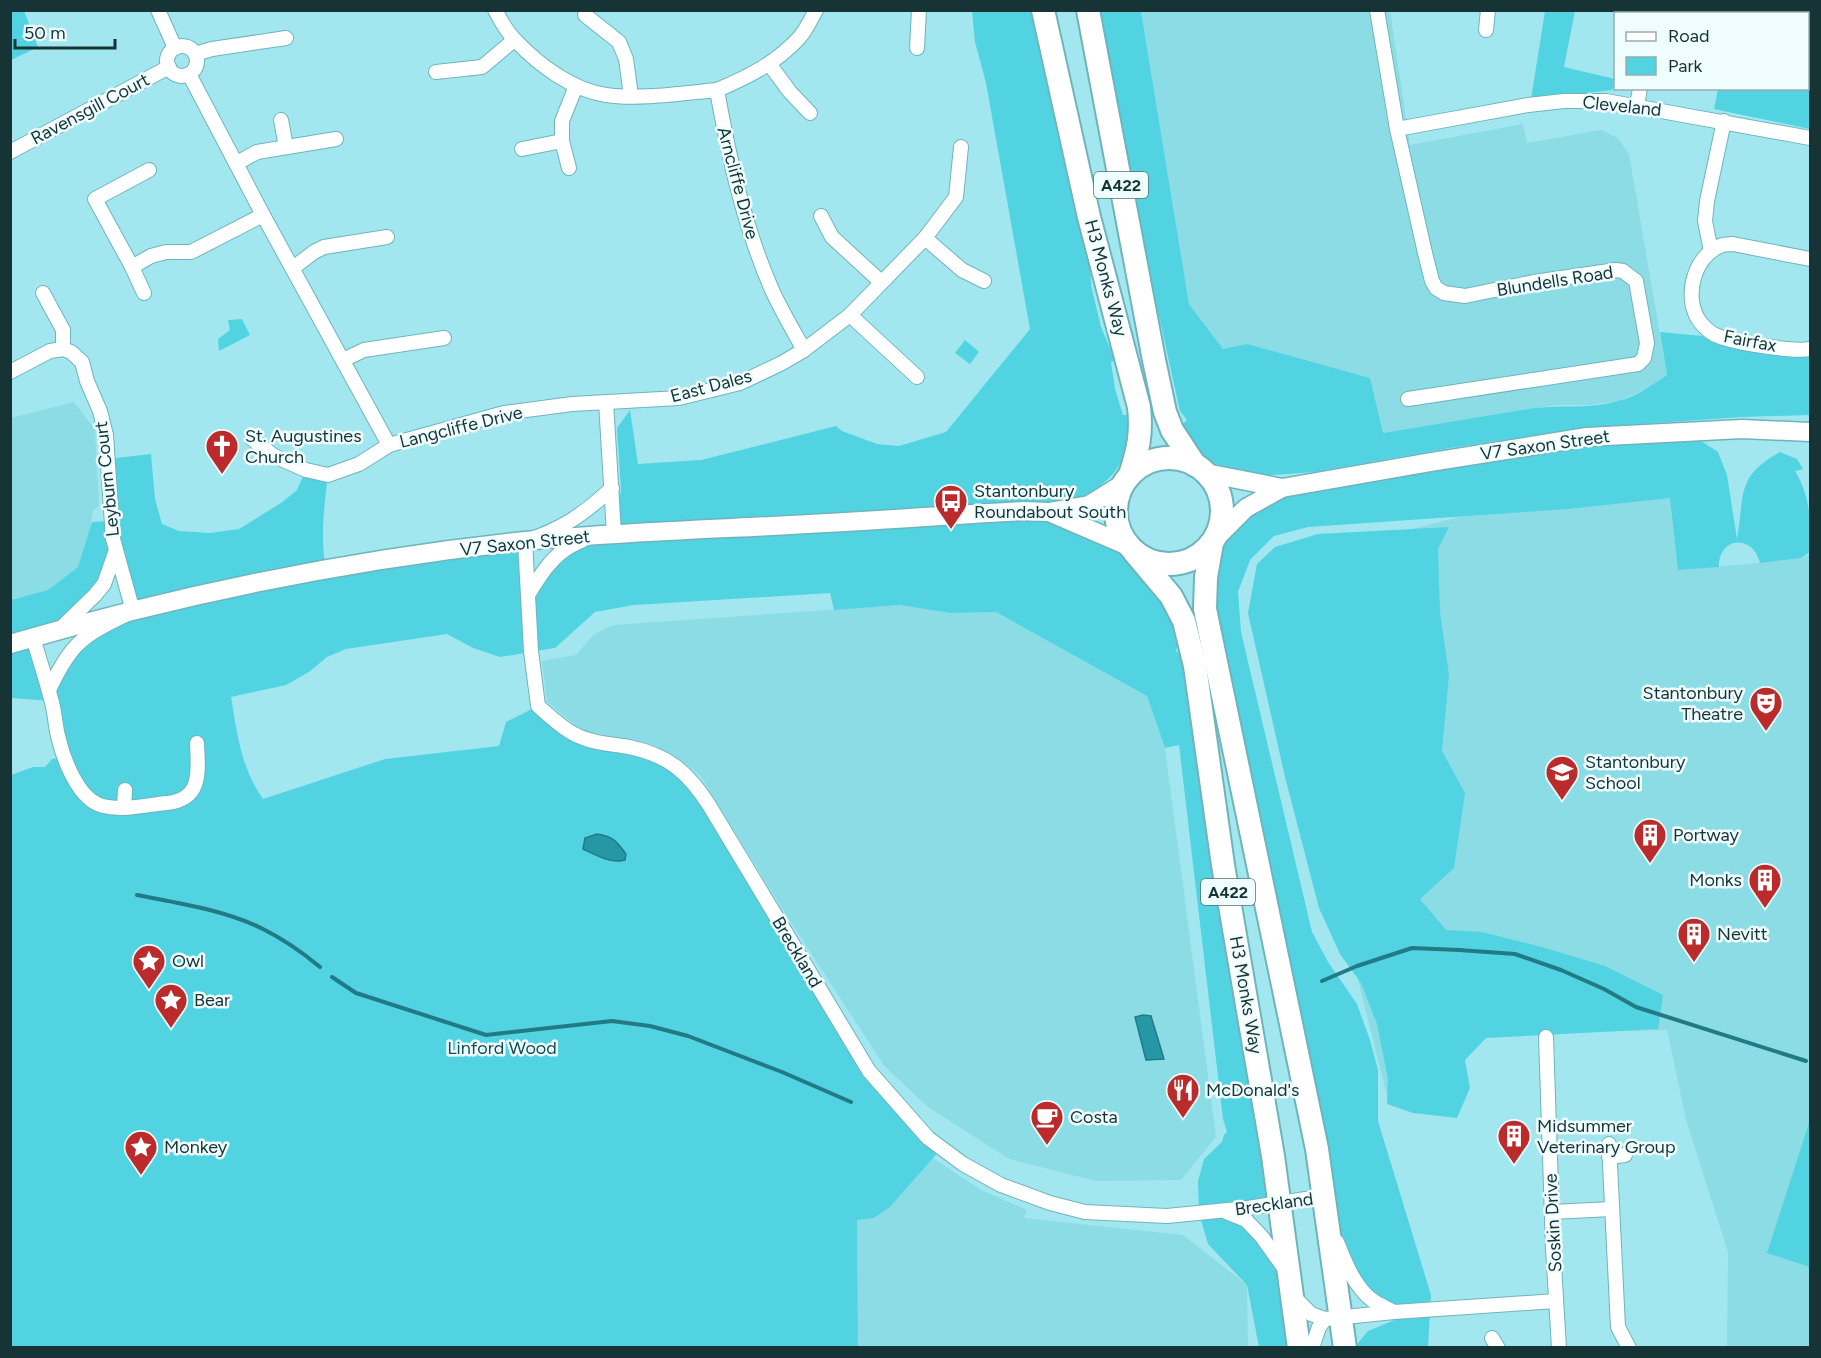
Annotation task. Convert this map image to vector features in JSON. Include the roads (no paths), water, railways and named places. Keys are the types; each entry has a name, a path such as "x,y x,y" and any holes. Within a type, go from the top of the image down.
{"main road":[{"name":"H3 Monks Way","path":"1043,10 1089,217 1140,417 1142,429 1139,444 1126,480"},
{"name":"H3 Monks Way","path":"1088,10 1154,360 1166,412 1172,430 1200,469"},
{"path":"1126,480 1144,465 1160,459 1178,459 1200,469"},
{"name":"A422","path":"1200,469 1216,487 1222,504 1221,522 1213,541"},
{"name":"A422","path":"1126,480 1117,500 1116,516 1119,532 1131,549"},
{"name":"H3 Monks Way","path":"1213,541 1206,577 1206,663 1223,865 1273,1156 1299,1347"},
{"path":"1131,549 1153,563 1175,565 1196,558 1213,541"},
{"name":"H3 Monks Way","path":"1131,549 1171,596 1206,663 1308,1104 1328,1221 1333,1319 1344,1347"}],"street":[{"path":"159,10 175,48"},
{"path":"495,10 514,40 546,67 576,86 605,95 631,96 717,90 742,80 770,65 800,37 816,10"},
{"path":"917,48 919,10"},
{"name":"Blundells Road","path":"1377,10 1397,129 1432,281 1436,288 1444,293 1465,296 1534,282 1616,270 1623,271 1636,280 1647,343 1644,358 1638,364 1408,399"},
{"path":"1486,30 1488,10"},
{"path":"585,15 619,42 626,59 631,96"},
{"path":"195,54 212,49 286,38"},
{"path":"436,72 482,67 514,40"},
{"path":"184,46 195,54 197,63 189,74 175,74 169,67 168,58 175,48 184,46"},
{"path":"770,65 789,92 810,113"},
{"name":"Ravensgill Court","path":"10,152 169,67"},
{"name":"Langcliffe Drive","path":"189,74 389,445"},
{"path":"569,168 562,141 562,121 576,86"},
{"name":"Arncliffe Drive","path":"717,90 735,181 758,257 773,292 804,350"},
{"path":"1637,106 1640,90"},
{"name":"Cleveland","path":"1397,129 1528,105 1564,101 1606,101 1810,138"},
{"path":"281,120 286,147"},
{"path":"1724,121 1707,201 1705,221 1711,251 1721,245 1733,243 1810,259"},
{"path":"237,163 257,152 336,139"},
{"path":"522,149 562,141"},
{"name":"East Dales","path":"606,402 679,398 740,383 804,350 850,315 925,238 956,197 961,147"},
{"path":"144,293 95,199 149,170"},
{"path":"132,267 152,256 166,252 191,252 263,215"},
{"path":"821,216 832,237 880,282"},
{"path":"293,268 324,247 387,237"},
{"path":"925,238 962,270 984,281"},
{"name":"Fairfax","path":"1711,251 1696,271 1692,283 1692,301 1700,323 1710,332 1727,339 1797,350 1810,349"},
{"path":"10,372 50,351 63,349 63,330 43,293"},
{"path":"850,315 917,377"},
{"path":"343,360 364,350 444,338"},
{"name":"Leyburn Court","path":"63,349 71,352 82,362 87,381 100,411 106,435 111,522 116,550 133,611"},
{"path":"606,402 614,534"},
{"name":"Langcliffe Drive","path":"252,439 274,456 306,470 328,476 359,464 389,445 504,413 606,402"},
{"name":"V7 Saxon Street","path":"1213,541 1246,508 1282,488 1587,437 1742,429 1810,432"},
{"name":"V7 Saxon Street","path":"1200,469 1282,488"},
{"name":"V7 Saxon Street","path":"10,644 84,622 236,588 406,556 525,541 614,534 1043,512 1089,505 1126,480"},
{"path":"525,541 548,534 569,522 590,508 612,488"},
{"name":"V7 Saxon Street","path":"1043,512 1131,549"},
{"path":"528,595 552,561 564,550 590,536"},
{"name":"Breckland","path":"525,541 531,651 538,706 580,738 602,744 629,747 660,757 685,773 704,798 869,1071 928,1138 963,1164 1001,1185 1050,1203 1085,1212 1167,1216 1223,1211 1324,1196"},
{"name":"Leyburn Court","path":"59,630 104,584 116,550"},
{"path":"48,690 76,645 96,630 133,611"},
{"path":"33,638 48,690 58,737 78,787 88,799 101,806 124,808 176,802 185,798 198,779 197,743"},
{"path":"124,808 125,790"},
{"path":"190,792 204,798"},
{"name":"Soskin Drive","path":"1546,1038 1559,1347"},
{"path":"1625,1155 1609,1150 1618,1327 1629,1347"},
{"path":"1552,1212 1611,1209"},
{"name":"Breckland","path":"1223,1211 1246,1220 1262,1237 1292,1287"},
{"path":"1328,1221 1345,1263 1362,1290 1373,1300 1394,1312"},
{"path":"1292,1287 1311,1314 1333,1319 1394,1312 1556,1301"},
{"path":"1312,1347 1319,1327 1333,1319"}],"waterway":[{"path":"137,895 201,908 248,922 285,941 320,967"},
{"path":"1322,981 1357,966 1412,948 1515,954 1561,970 1604,989 1636,1007 1806,1061"},
{"path":"332,977 356,993 486,1035 612,1021 650,1026 688,1036 782,1072 851,1102"}],"place":[{"name":"St. Augustines Church","path":"222,475"},
{"name":"Stantonbury Roundabout South","path":"951,530"},
{"name":"Stantonbury Theatre","path":"1766,732"},
{"name":"Stantonbury School","path":"1562,801"},
{"name":"Portway","path":"1650,864"},
{"name":"Monks","path":"1765,909"},
{"name":"Nevitt","path":"1694,963"},
{"name":"Owl","path":"149,990"},
{"name":"Bear","path":"171,1029"},
{"name":"McDonald's","path":"1183,1119"},
{"name":"Costa","path":"1047,1146"},
{"name":"Midsummer Veterinary Group","path":"1514,1165"},
{"name":"Monkey","path":"141,1176"}],"park label":[{"name":"Linford Wood","path":"502,1048"}]}
